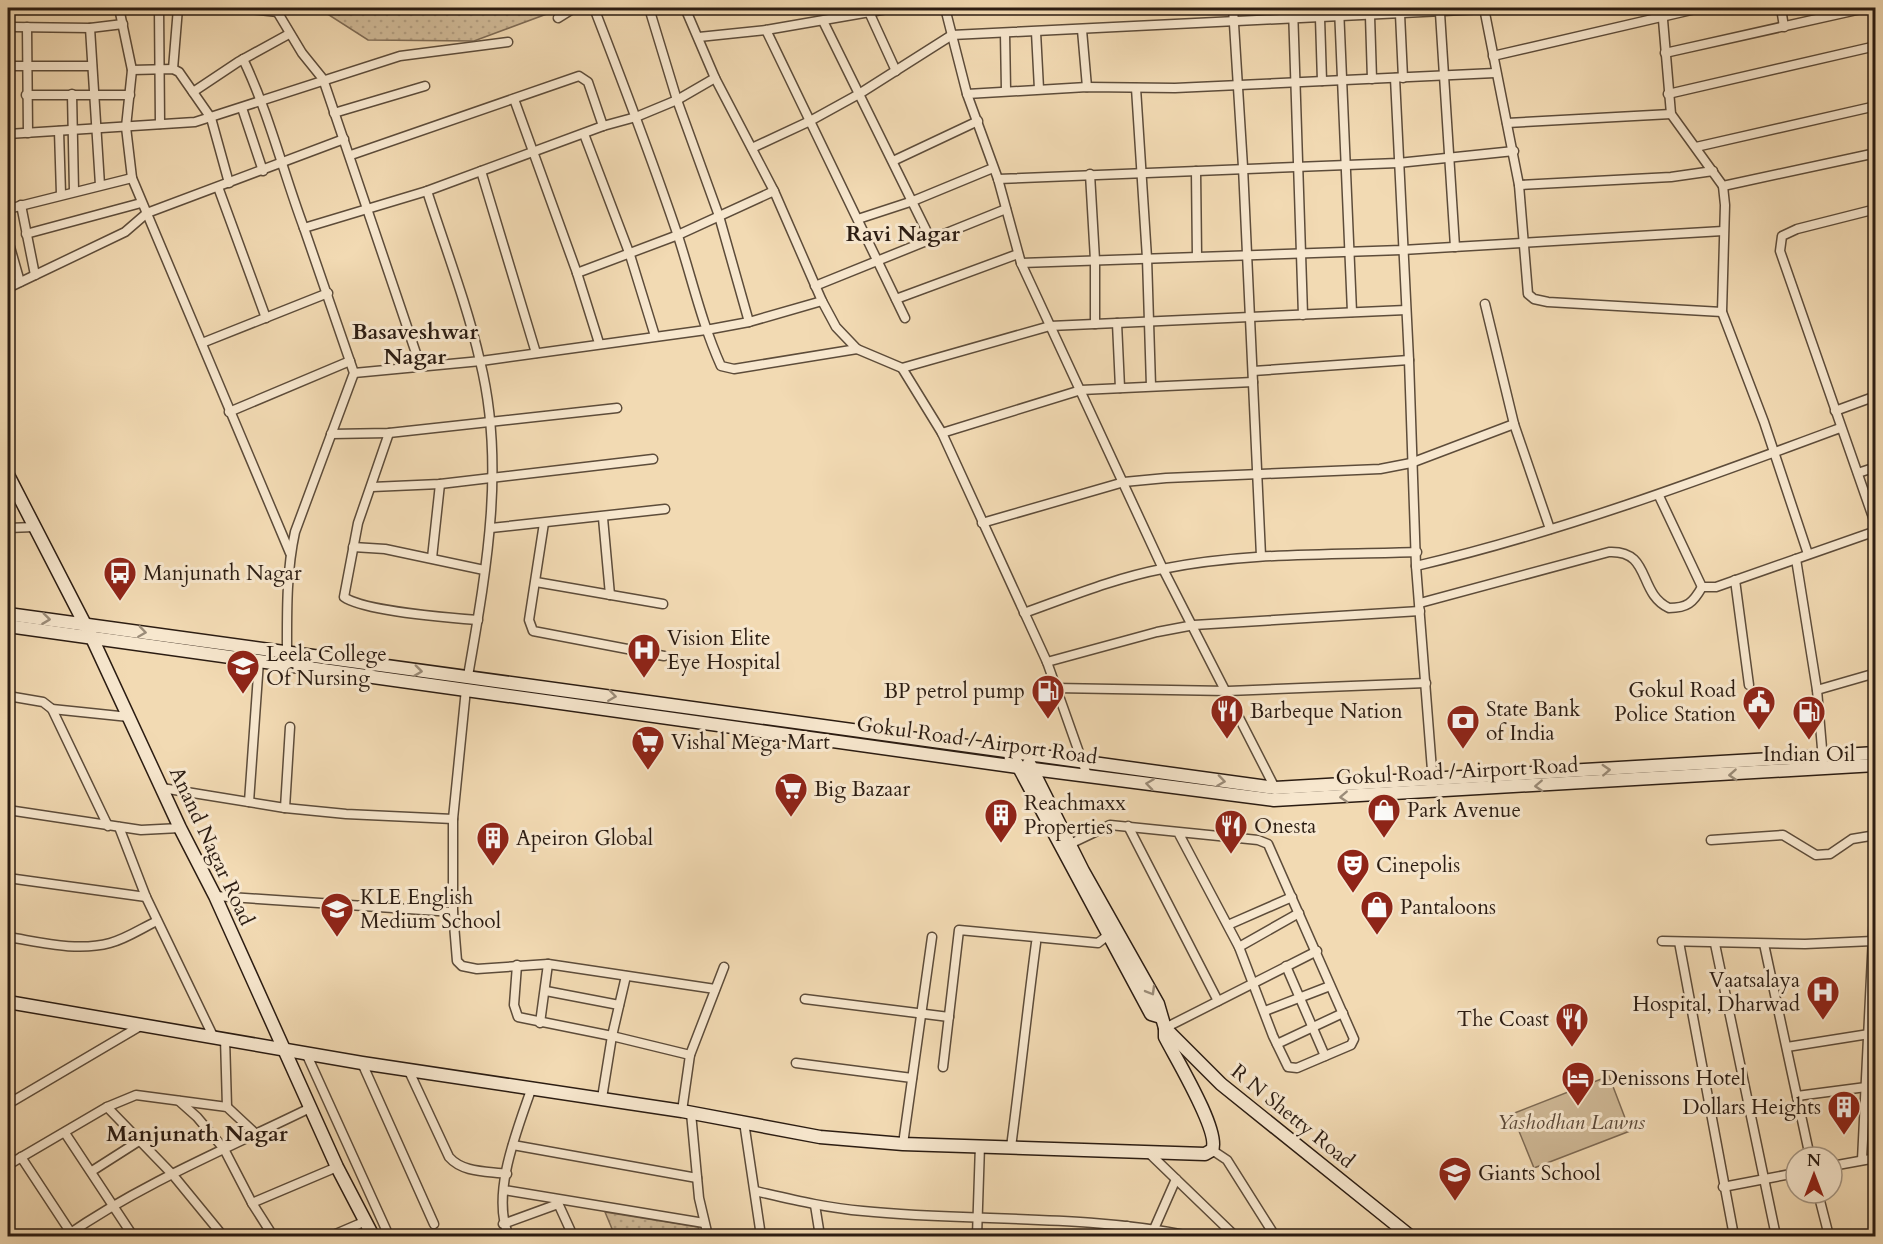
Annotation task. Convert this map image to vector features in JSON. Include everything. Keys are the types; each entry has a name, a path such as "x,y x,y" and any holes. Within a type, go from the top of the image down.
{"main road":[{"name":"Anand Nagar Road","path":"8,475 92,638 180,828 215,896 310,1108 373,1236"},
{"name":"Gokul Road / Airport Road","path":"8,614 84,624 466,689 1031,769 1275,800 1433,786 1823,763 1875,765"},
{"name":"Gokul Road / Airport Road","path":"8,626 259,661 288,659 468,676 1275,788 1433,786"},
{"name":"R N Shetty Road","path":"1012,752 1018,767 1063,839"},
{"name":"Gokul Road / Airport Road","path":"1823,763 1875,753"},
{"name":"R N Shetty Road","path":"1025,754 1063,839 1151,1014 1163,1022 1221,1084 1410,1236"},
{"path":"8,1002 362,1063 602,1098 820,1137 903,1144 981,1145 1198,1156 1212,1150 1214,1139 1209,1123 1165,1037 1163,1022"}],"street":[{"path":"119,8 132,70 126,127 132,178 290,554"},
{"path":"159,8 160,124"},
{"path":"173,69 178,8"},
{"path":"241,8 276,10 289,34 323,79 351,155 420,365"},
{"path":"558,18 574,8"},
{"path":"594,8 678,235 706,330 725,368 734,369 856,349"},
{"path":"649,8 677,100 719,216 748,322"},
{"path":"685,8 715,78 774,190 822,301 846,340 856,349 902,368 942,433 1047,662 1087,775"},
{"path":"699,38 766,30 893,8"},
{"path":"945,8 967,94 998,179 1019,258 1163,568 1228,691 1275,788"},
{"path":"1233,8 1244,167 1246,255 1261,556"},
{"path":"1293,8 1303,315"},
{"path":"752,148 860,94 952,34 1320,18 1339,12 1370,16 1385,11 1400,14 1440,13 1484,8 1495,73 1514,151 1519,185 1526,288 1534,299 1579,305 1722,312"},
{"path":"1662,8 1671,114 1723,186 1722,312 1774,452 1808,554"},
{"path":"1493,56 1700,8"},
{"path":"1780,8 1784,27"},
{"path":"1665,53 1784,27 1836,11 1866,8"},
{"path":"869,12 896,71"},
{"path":"1339,12 1352,312"},
{"path":"1440,13 1455,247"},
{"path":"1400,14 1398,163 1409,360 1416,566 1433,786"},
{"path":"1370,16 1372,79"},
{"path":"1320,18 1322,81"},
{"path":"823,21 931,240"},
{"path":"13,27 90,28 123,24"},
{"path":"27,27 28,133"},
{"path":"90,28 100,185"},
{"path":"766,30 905,318"},
{"path":"1082,30 1087,87"},
{"path":"1036,32 1039,89"},
{"path":"1005,33 1006,90"},
{"path":"193,92 243,59 289,34"},
{"path":"8,134 195,122 400,56 508,42"},
{"path":"1668,94 1875,46"},
{"path":"243,59 262,99 281,165 328,293 354,373 295,532 290,554 288,659"},
{"path":"8,66 92,66"},
{"path":"132,70 173,69 179,72 211,118 229,183"},
{"path":"967,94 1006,90 1237,85 1495,73"},
{"path":"351,155 579,76 588,82 603,126"},
{"path":"304,228 427,191 603,126 636,117 677,100 715,78"},
{"path":"334,113 425,86"},
{"path":"1136,88 1147,258 1151,386"},
{"path":"72,94 74,190"},
{"path":"26,95 130,95"},
{"path":"514,99 531,152 577,273 599,344"},
{"path":"1696,147 1875,106"},
{"path":"242,108 263,171"},
{"path":"1507,123 1671,114"},
{"path":"893,161 978,121"},
{"path":"59,131 62,194"},
{"path":"584,134 630,255 655,336"},
{"path":"8,288 124,232 147,213 281,165 344,139"},
{"path":"998,179 1244,167 1398,163 1514,151"},
{"path":"1723,186 1875,153"},
{"path":"858,219 913,201 993,168"},
{"path":"481,171 536,353"},
{"path":"1196,171 1197,256"},
{"path":"1519,185 1671,177 1713,171"},
{"path":"1090,174 1095,260 1095,324"},
{"path":"8,209 74,190 132,178"},
{"path":"218,187 266,318"},
{"path":"577,273 630,255 678,235 774,190"},
{"path":"427,191 481,361 490,422 493,477 491,528 468,676"},
{"path":"26,234 141,203"},
{"path":"21,205 35,275"},
{"path":"815,286 1006,209"},
{"path":"1702,587 1716,587 1875,528 1780,251 1779,242 1782,236 1797,229 1875,209"},
{"path":"896,300 1019,258 1095,260 1302,251 1402,250 1723,231"},
{"path":"8,240 21,282"},
{"path":"202,344 328,293"},
{"path":"354,373 481,361 706,330 748,322 822,301"},
{"path":"1485,304 1514,424 1550,529"},
{"path":"902,368 1050,326 1406,310"},
{"path":"1117,323 1120,387"},
{"path":"1253,371 1409,360"},
{"path":"229,412 350,361"},
{"path":"942,433 1081,390 1253,382"},
{"path":"1835,411 1875,396"},
{"path":"331,434 389,433 617,408"},
{"path":"982,523 1124,482 1380,469 1411,463 1514,424"},
{"path":"1416,566 1492,548 1659,496 1840,428"},
{"path":"389,433 353,547 344,597 349,600 425,615 478,620"},
{"path":"372,487 440,484 653,459"},
{"path":"1858,473 1875,467"},
{"path":"432,558 440,484"},
{"path":"1659,496 1702,587"},
{"path":"491,528 603,518 665,509"},
{"path":"603,518 610,595"},
{"path":"544,523 530,620 533,631 664,656"},
{"path":"8,528 34,527"},
{"path":"353,547 432,558 484,570"},
{"path":"1024,613 1122,578 1163,568 1261,556 1417,552"},
{"path":"1047,662 1157,632 1194,625 1420,607 1610,552 1629,553 1636,559 1655,598 1669,608 1689,605 1702,587"},
{"path":"1796,559 1817,690 1823,763"},
{"path":"1735,580 1749,685"},
{"path":"536,582 663,604"},
{"path":"249,802 259,661"},
{"path":"1817,690 1875,673"},
{"path":"1055,688 1228,691 1426,683"},
{"path":"466,689 453,819 453,912 457,961 462,966 477,969 548,964 715,989"},
{"path":"8,696 42,702 52,709 129,717"},
{"path":"52,709 108,826"},
{"path":"285,808 290,728"},
{"path":"162,788 285,808 346,814 453,819"},
{"path":"8,810 141,830 180,828"},
{"path":"1063,839 1104,826 1128,826 1179,834 1258,840 1268,844 1317,951 1354,1042 1292,1069 1286,1064 1239,946 1179,834"},
{"path":"1128,826 1218,1001"},
{"path":"119,827 157,921 219,1037 227,1107"},
{"path":"1711,840 1783,835 1816,855 1830,855 1852,839 1875,836"},
{"path":"1862,1160 1874,941 1875,875"},
{"path":"8,878 146,897"},
{"path":"215,896 453,912"},
{"path":"1228,925 1292,897"},
{"path":"1239,946 1299,914"},
{"path":"8,937 71,946 95,946 112,943 157,921"},
{"path":"943,1067 959,930 1098,943 1111,932"},
{"path":"903,1144 932,937"},
{"path":"1662,941 1764,944 1874,941"},
{"path":"1679,942 1734,1236"},
{"path":"1011,1147 1036,944"},
{"path":"1715,944 1776,1236"},
{"path":"1764,944 1807,1145"},
{"path":"1163,1022 1218,1001 1317,951"},
{"path":"540,1023 548,964"},
{"path":"517,965 515,1013 524,1020 612,1036 690,1055"},
{"path":"1286,966 1325,1056"},
{"path":"708,1236 704,1224 686,1112 690,1055 724,967"},
{"path":"602,1098 612,1036 626,976"},
{"path":"1264,1011 1330,986"},
{"path":"546,991 619,1005"},
{"path":"806,999 949,1017"},
{"path":"1277,1044 1343,1013"},
{"path":"8,1104 142,1025"},
{"path":"1787,1047 1869,1034"},
{"path":"306,1053 389,1236"},
{"path":"796,1062 912,1078"},
{"path":"362,1063 434,1224"},
{"path":"408,1069 449,1157 456,1165 466,1169 507,1174"},
{"path":"506,1236 503,1224 504,1190 513,1145 532,1087"},
{"path":"1797,1096 1866,1088"},
{"path":"8,1165 106,1107 136,1095 227,1107 256,1134"},
{"path":"178,1101 197,1117 224,1149 252,1203 273,1236"},
{"path":"106,1107 173,1175 223,1236"},
{"path":"21,1157 70,1235 114,1206 310,1108"},
{"path":"744,1122 761,1236"},
{"path":"65,1133 133,1236"},
{"path":"92,1172 139,1141"},
{"path":"513,1145 697,1178"},
{"path":"977,1236 981,1145"},
{"path":"1212,1150 1227,1160 1275,1236"},
{"path":"1150,1154 1235,1236"},
{"path":"1844,1164 1875,1158"},
{"path":"252,1203 338,1167"},
{"path":"1723,1186 1784,1175"},
{"path":"1154,1229 1176,1179"},
{"path":"504,1190 557,1202 704,1224"},
{"path":"755,1191 815,1205 863,1211 1127,1226 1190,1236"},
{"path":"503,1224 557,1202"},
{"path":"557,1202 573,1236"},
{"path":"815,1205 820,1236"},
{"path":"1821,1205 1829,1236"},
{"path":"331,1236 366,1221"},
{"path":"1127,1226 1127,1236"}],"green space":[{"path":"318,8 563,8 474,41 368,40"},
{"name":"Yashodhan Lawns","path":"1609,1076 1630,1131 1534,1168 1512,1114"},
{"path":"605,1212 698,1227 701,1236 615,1236"}],"place":[{"name":"Manjunath Nagar","path":"120,602"},
{"name":"Vision Elite Eye Hospital","path":"644,679"},
{"name":"Leela College Of Nursing","path":"243,695"},
{"name":"BP petrol pump","path":"1048,720"},
{"name":"Gokul Road Police Station","path":"1759,731"},
{"name":"Barbeque Nation","path":"1227,740"},
{"name":"Indian Oil","path":"1809,741"},
{"name":"State Bank of India","path":"1463,750"},
{"name":"Vishal Mega Mart","path":"648,771"},
{"name":"Big Bazaar","path":"791,818"},
{"name":"Park Avenue","path":"1384,839"},
{"name":"Reachmaxx Properties","path":"1001,844"},
{"name":"Onesta","path":"1231,855"},
{"name":"Apeiron Global","path":"493,867"},
{"name":"Cinepolis","path":"1353,894"},
{"name":"Pantaloons","path":"1377,936"},
{"name":"KLE English Medium School","path":"337,938"},
{"name":"Vaatsalaya Hospital, Dharwad","path":"1823,1021"},
{"name":"The Coast","path":"1572,1048"},
{"name":"Denissons Hotel","path":"1578,1107"},
{"name":"Dollars Heights","path":"1844,1136"},
{"name":"Giants School","path":"1455,1202"}],"district":[{"name":"Ravi Nagar","path":"903,233"},
{"name":"Basaveshwar Nagar","path":"415,344"},
{"name":"Manjunath Nagar","path":"197,1133"}]}
